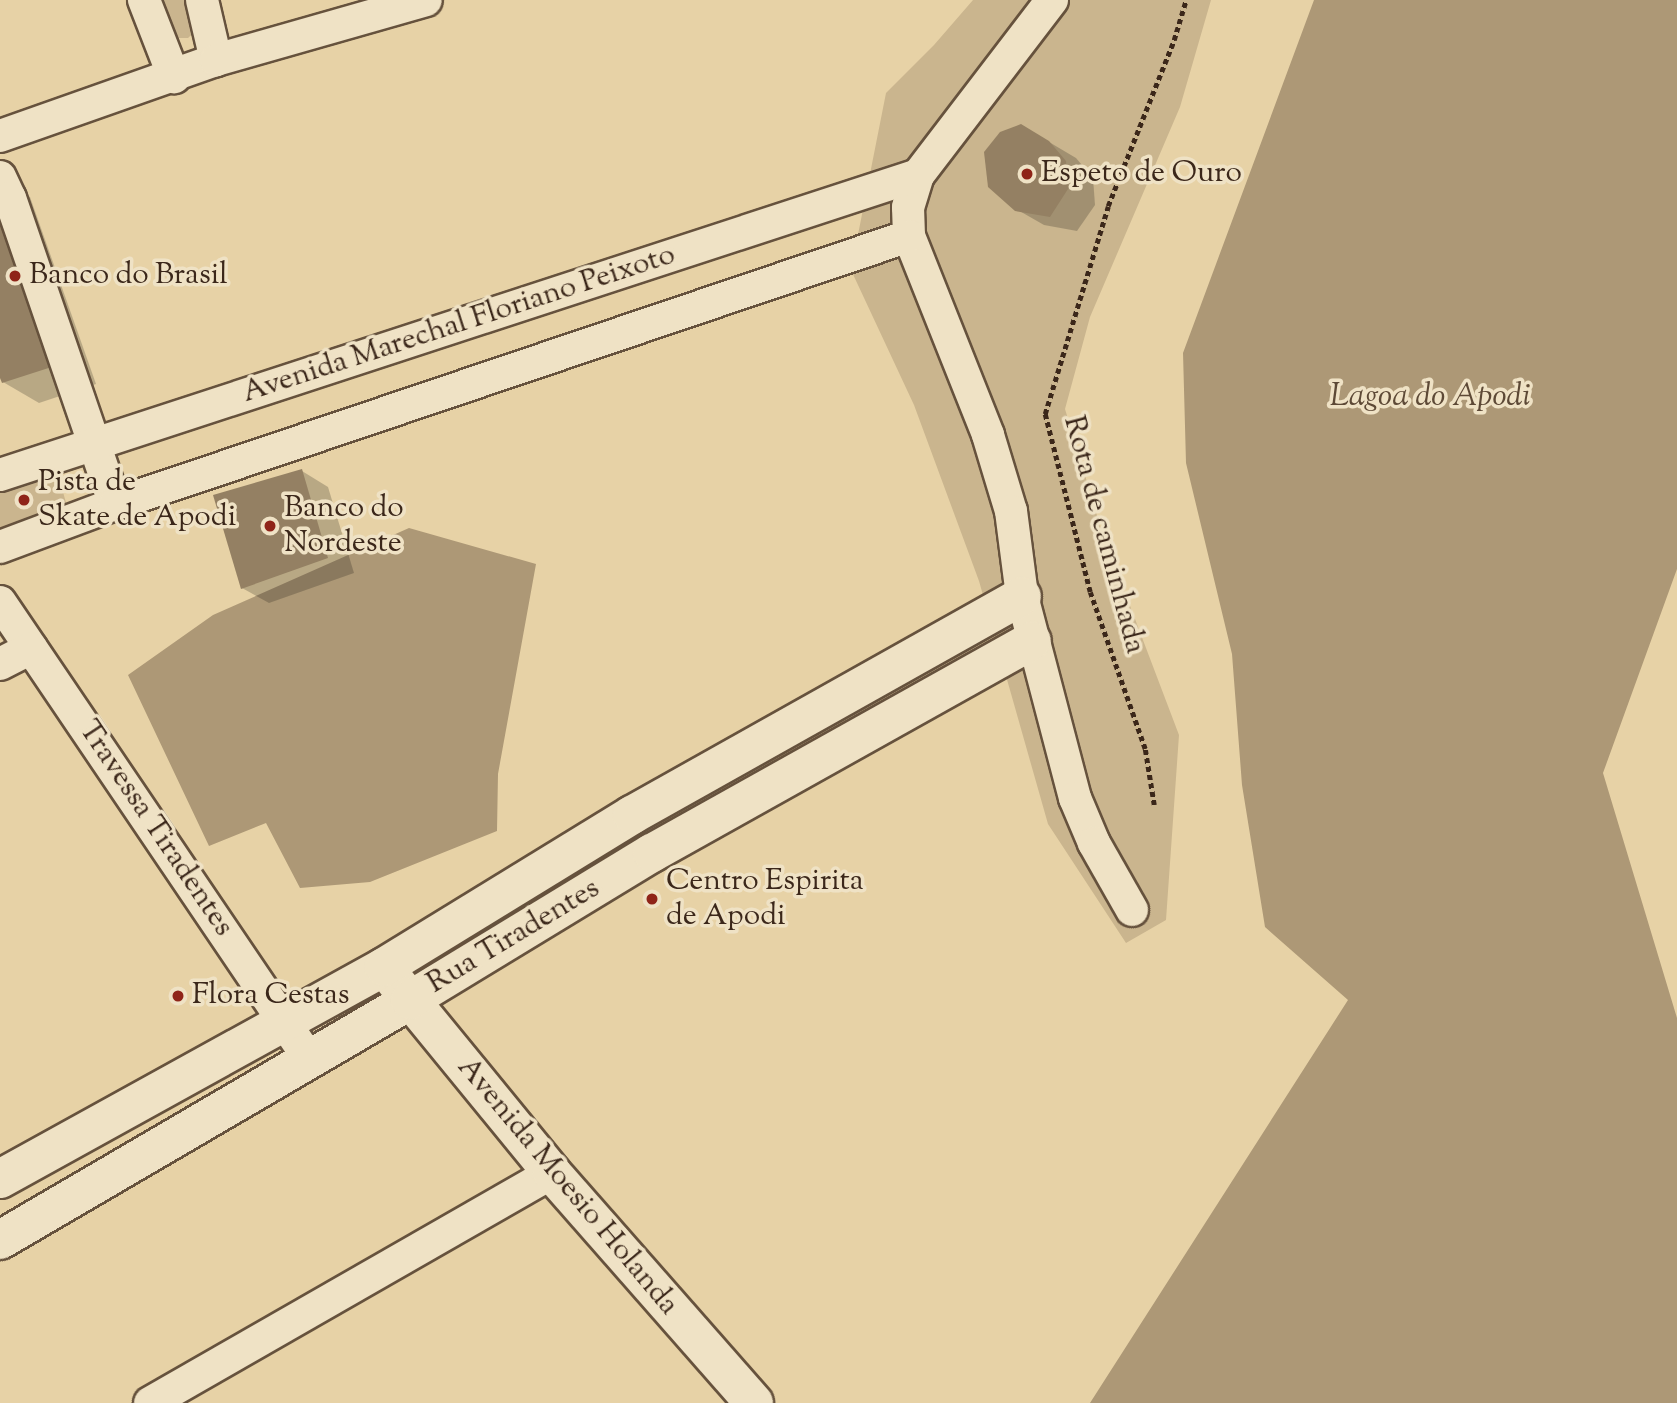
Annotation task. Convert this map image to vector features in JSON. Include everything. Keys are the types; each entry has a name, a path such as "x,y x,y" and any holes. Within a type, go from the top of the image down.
{"street":[{"path":"144,0 174,77"},
{"path":"202,0 216,60"},
{"path":"0,136 216,60 426,0"},
{"path":"1052,0 918,175 908,207 909,236 988,435 1011,511 1022,596 1032,641 1075,798 1094,842 1132,910"},
{"name":"Avenida Marechal Floriano Peixoto","path":"0,475 918,175"},
{"path":"0,177 10,198 115,504"},
{"name":"Avenida Marechal Floriano Peixoto","path":"0,547 115,504 909,236"},
{"name":"Rua Tiradentes","path":"0,1179 384,968 632,815 1022,596"},
{"name":"Travessa Tiradentes","path":"0,602 287,1023 308,1058"},
{"name":"Rua Tiradentes","path":"0,1240 410,1000 652,853 1032,641"},
{"path":"0,664 31,648"},
{"path":"632,815 652,853"},
{"name":"Avenida Moesio Holanda","path":"384,968 552,1173 754,1403"},
{"path":"150,1403 552,1173"}],"path":[{"name":"Rota de caminhada","path":"1154,805 1145,749 1090,592 1045,414 1108,206 1174,40 1186,0"}],"shaded area":[{"path":"157,0 193,0 200,27 188,38 172,38"},
{"path":"973,0 1211,0 1180,107 1090,317 1065,409 1102,532 1179,735 1166,920 1126,943 1048,824 979,581 914,405 851,270 886,93 934,45"},
{"name":"Pista de Skate de Apodi","path":"55,463 68,510 0,533 0,482"}],"water":[{"name":"Lagoa do Apodi","path":"1314,0 1677,0 1677,569 1603,773 1677,1018 1677,1403 1090,1403 1348,1000 1265,927 1242,785 1232,654 1186,463 1183,353"},
{"path":"409,528 536,564 498,774 497,831 370,882 300,888 266,823 209,846 128,675 213,615"}],"building":[{"name":"Espeto de Ouro","path":"1021,124 1049,141 1066,161 1068,189 1050,217 1015,211 988,187 984,152 1000,132"},
{"name":"Banco do Brasil","path":"0,191 61,364 2,383 0,378"},
{"name":"Banco do Nordeste","path":"302,469 328,558 241,589 213,495"}],"place":[{"name":"Espeto de Ouro","path":"1027,174"},
{"name":"Banco do Brasil","path":"15,276"},
{"name":"Pista de Skate de Apodi","path":"24,500"},
{"name":"Banco do Nordeste","path":"270,526"},
{"name":"Centro Espirita de Apodi","path":"652,899"},
{"name":"Flora Cestas","path":"178,996"}]}
